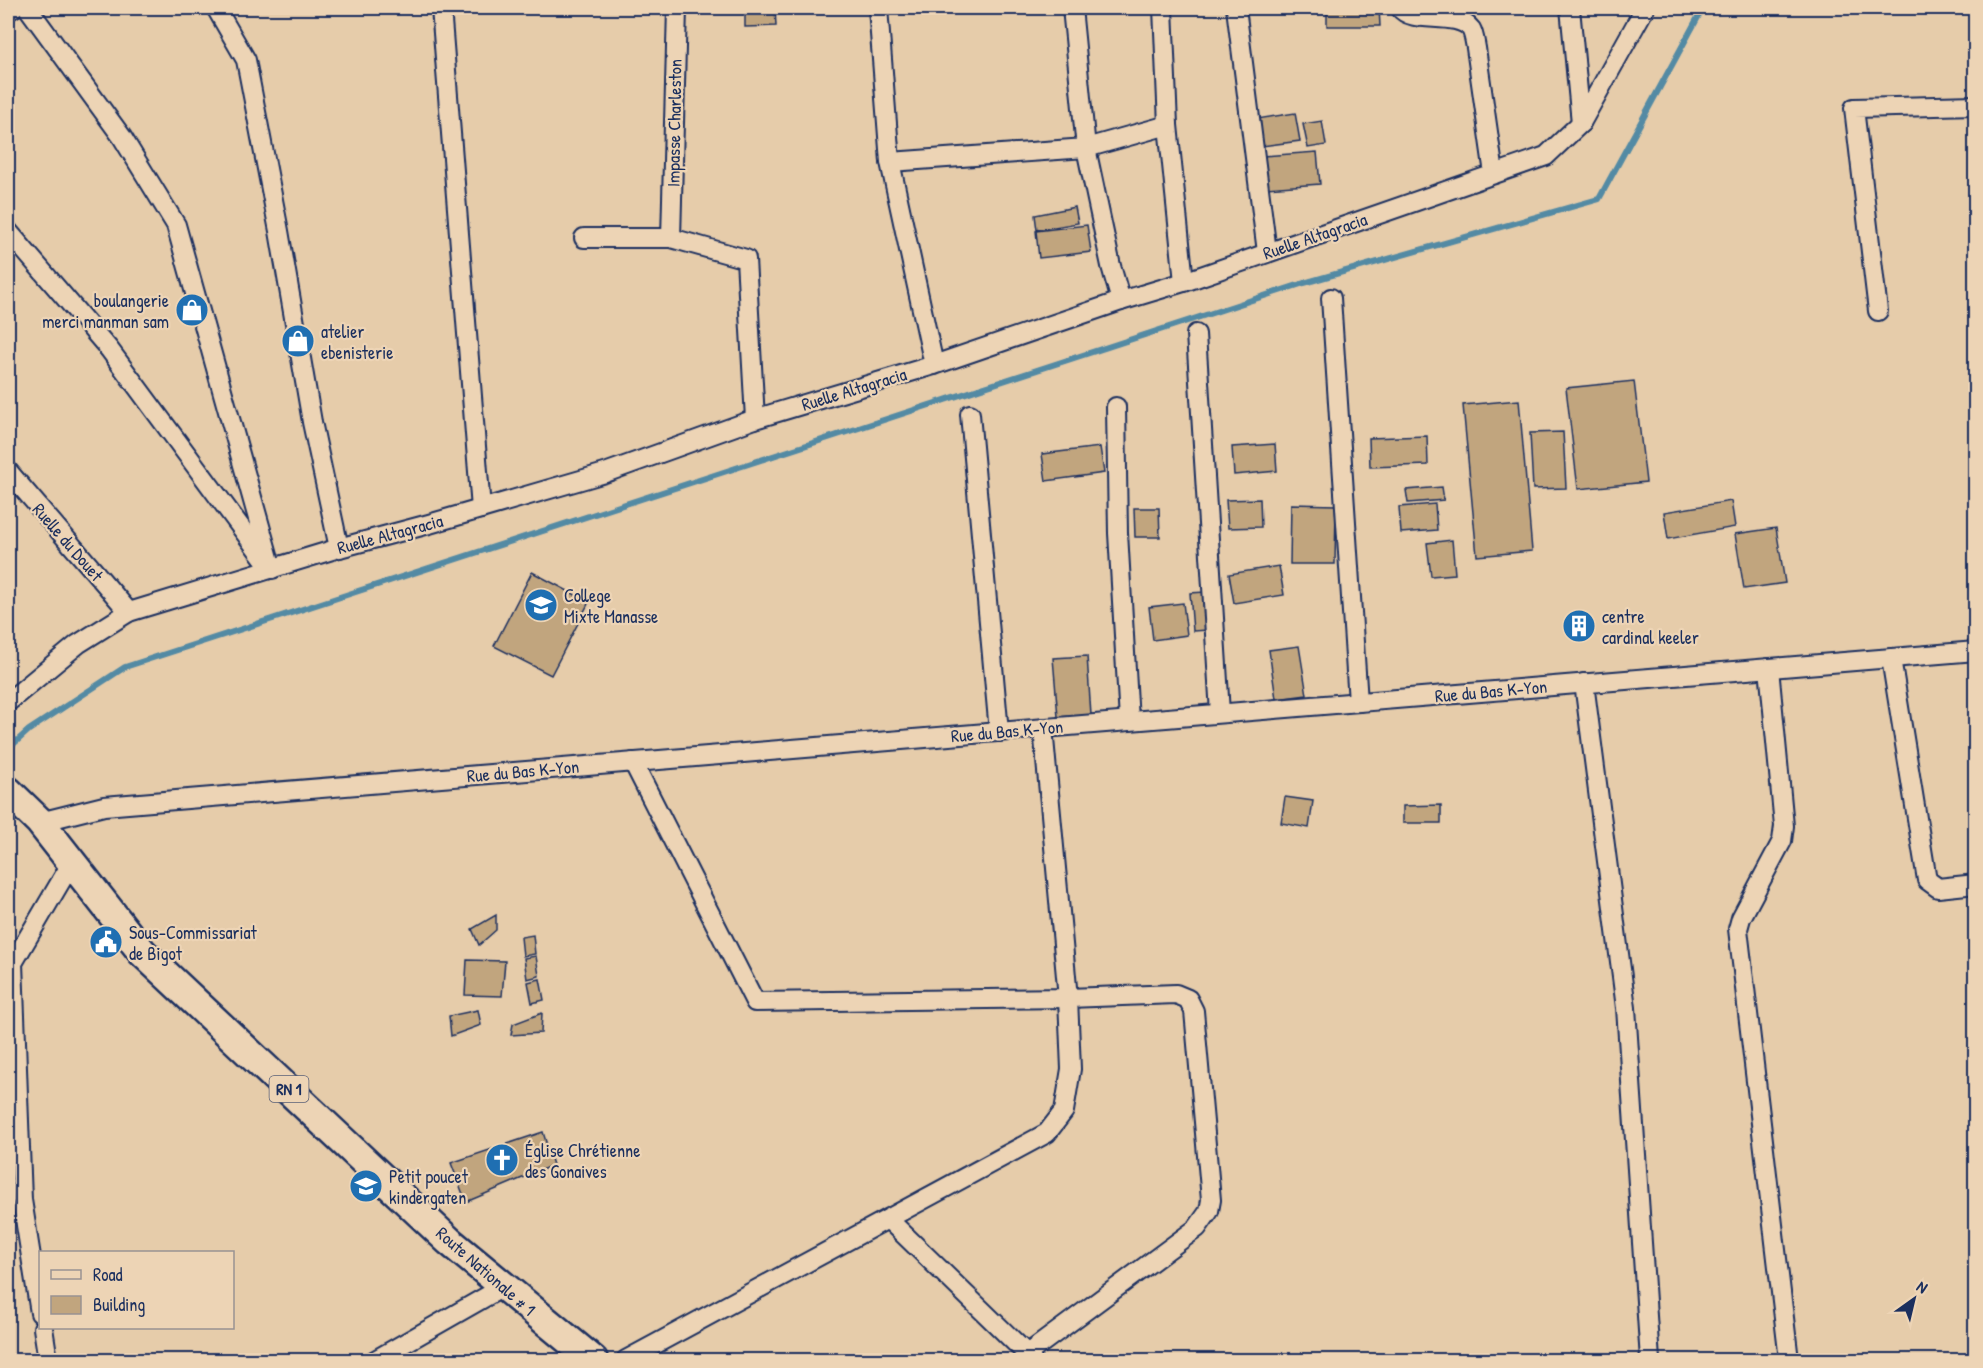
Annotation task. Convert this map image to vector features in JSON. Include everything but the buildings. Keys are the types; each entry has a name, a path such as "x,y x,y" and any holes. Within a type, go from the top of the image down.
{"main road":[{"name":"Route Nationale # 1","path":"8,792 40,822 142,952 449,1240 592,1360"}],"street":[{"path":"8,11 13,8"},
{"path":"28,8 122,137 177,225 272,569"},
{"path":"216,8 246,60 312,422 339,548"},
{"path":"441,8 482,509"},
{"name":"Impasse Charleston","path":"671,238 676,8"},
{"path":"878,8 890,162 934,365"},
{"path":"1072,8 1086,148 1111,266 1121,301"},
{"path":"1163,8 1168,125 1184,282"},
{"path":"1236,8 1268,252"},
{"path":"1400,8 1415,15 1459,21 1471,30 1476,48 1494,174"},
{"path":"1570,8 1581,123"},
{"name":"Ruelle Altagracia","path":"8,702 78,644 129,612 339,548 605,472 755,419 934,365 1121,301 1184,282 1546,156 1581,123 1645,8"},
{"path":"1878,311 1854,108 1976,105"},
{"path":"890,162 1086,148 1168,125"},
{"path":"8,231 109,349 272,569"},
{"path":"584,238 671,238 746,259 755,419"},
{"path":"1331,298 1358,702"},
{"path":"1196,334 1220,713"},
{"path":"1116,407 1118,533 1129,721"},
{"path":"970,414 999,732"},
{"name":"Ruelle du Douet","path":"8,471 129,612"},
{"name":"Rue du Bas K-Yon","path":"40,822 104,806 1976,651"},
{"path":"1891,658 1927,880 1938,888 1976,884"},
{"path":"1768,668 1784,825 1782,841 1741,918 1738,929 1789,1360"},
{"path":"1584,683 1626,1008 1650,1360"},
{"path":"626,1360 1047,1133 1064,1111 1071,1069 1068,998 1043,728"},
{"path":"633,762 755,1002 1068,998 1176,994 1188,999 1194,1011 1211,1200 1209,1211 1197,1228 1030,1358 888,1219"},
{"path":"39,1309 15,1201 13,963 71,864"},
{"path":"375,1360 503,1287"},
{"path":"43,1329 48,1360"}],"waterway":[{"path":"8,749 29,730 125,667 1304,283 1599,199 1703,8"}],"place":[{"name":"boulangerie merci manman sam","path":"192,310"},
{"name":"atelier ebenisterie","path":"298,341"},
{"name":"College Mixte Manasse","path":"541,605"},
{"name":"centre cardinal keeler","path":"1579,626"},
{"name":"Sous-Commissariat de Bigot","path":"106,942"},
{"name":"Église Chrétienne des Gonaives","path":"502,1160"},
{"name":"Petit poucet kindergaten","path":"366,1186"}]}
